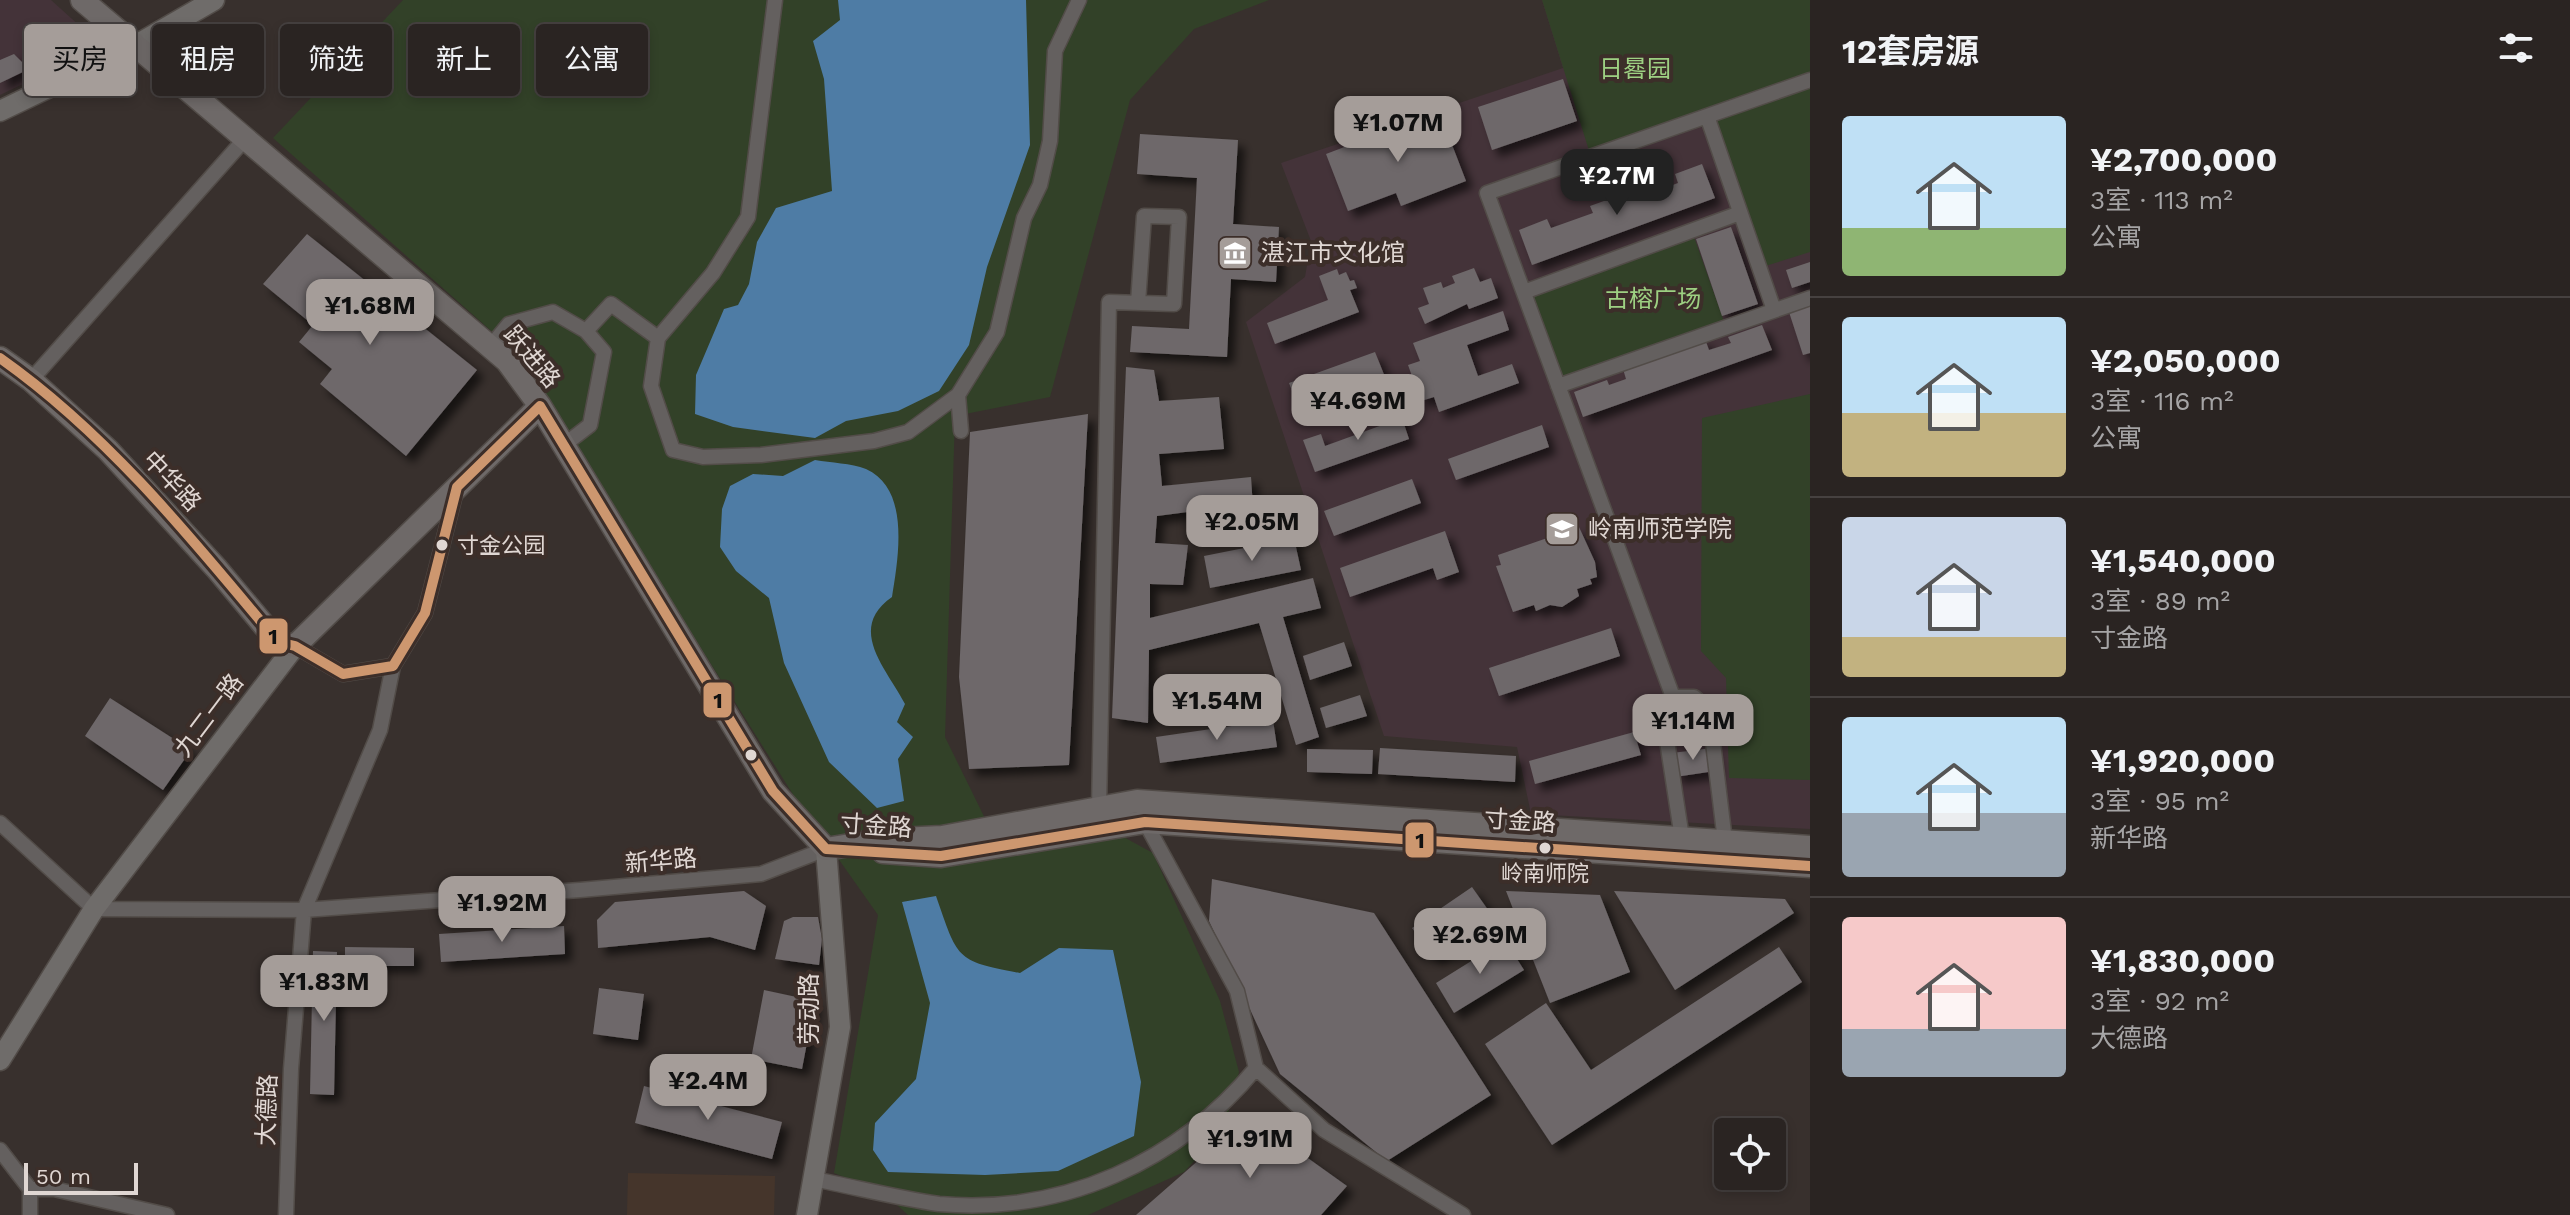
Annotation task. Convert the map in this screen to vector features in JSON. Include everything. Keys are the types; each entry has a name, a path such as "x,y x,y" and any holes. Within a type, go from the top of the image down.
{"main road":[{"name":"跃进路","path":"82,0 108,24"},
{"name":"跃进路","path":"136,50 387,256 507,361 540,406 773,791 826,849"},
{"name":"中华路","path":"0,358 31,380 108,450 217,569 278,642 295,646"},
{"name":"九二一路","path":"295,646 540,406"},
{"name":"寸金路","path":"826,849 880,840 942,837 1137,801 1810,847"},
{"name":"寸金路","path":"826,849 941,856 1145,822 1810,866"}],"street":[{"path":"136,45 214,0"},
{"path":"775,0 748,217 713,273 658,338 651,386 673,450 703,457 761,455 874,441 908,432 958,395 997,332 1024,218 1040,185 1047,156 1055,51 1079,0"},
{"path":"1673,697 1487,193 1810,81"},
{"path":"0,111 31,96"},
{"path":"1707,116 1774,310"},
{"path":"31,380 244,140"},
{"path":"1524,292 1740,213"},
{"path":"1099,808 1109,302 1138,303 1174,304 1179,217 1144,216 1138,303"},
{"path":"1558,386 1810,298"},
{"path":"586,331 611,304 658,338"},
{"path":"491,346 509,324 553,312 586,331 604,352 590,425 564,445"},
{"path":"958,395 961,431"},
{"name":"大德路","path":"286,1215 291,1069 304,910 380,730 393,666 425,613 457,487"},
{"path":"295,646 343,674 393,666"},
{"name":"九二一路","path":"0,1060 94,909 295,646"},
{"path":"1682,838 1663,715 1665,704 1673,697 1694,697 1709,710 1725,841"},
{"path":"1145,822 1237,991 1256,1068 1324,1130 1463,1215"},
{"path":"0,823 94,909"},
{"name":"新华路","path":"94,909 304,910 761,874 826,849"},
{"name":"劳动路","path":"807,1215 840,1027 826,849"},
{"path":"813,1179 940,1205 1011,1211 1132,1174 1192,1134 1231,1099 1256,1068"},
{"path":"0,1150 30,1189 30,1215"},
{"path":"30,1189 54,1189 167,1215"}],"shaded area":[{"path":"0,0 51,0 78,24 24,24 24,83 0,95"},
{"name":"岭南师范学院","path":"1542,0 1810,0 1810,829 1531,814 1517,747 1384,736 1246,322 1305,277 1311,241 1281,163 1563,68"},
{"path":"628,1173 775,1176 774,1215 627,1215"}],"green space":[{"name":"寸金公园","path":"403,0 1269,0 1194,29 1130,100 1050,397 955,416 945,737 1003,855 1118,834 1153,853 1220,1001 1239,1072 1224,1129 1184,1172 1088,1215 908,1215 884,1193 834,1173 878,915 794,796 514,351 273,138 313,96 392,96 392,24 380,24"},
{"name":"日晷园","path":"1542,0 1810,0 1810,252 1759,268 1707,117 1591,157"},
{"name":"古榕广场","path":"1692,231 1726,327 1558,386 1524,292"},
{"path":"1810,394 1810,780 1729,778 1726,678 1701,651 1702,418"}],"water":[{"path":"838,0 1026,0 1030,145 987,267 969,345 939,391 898,411 846,421 815,438 733,427 695,414 696,375 724,309 738,305 749,284 757,242 776,208 832,191 824,79 813,41 840,20"},
{"path":"815,460 866,469 880,479 890,492 896,508 898,545 892,597 879,609 872,622 871,636 881,663 905,704 897,722 913,737 898,759 904,801 877,808 829,762 784,663 769,598 736,571 720,547 722,509 730,486 753,474 783,476"},
{"path":"936,896 955,945 962,954 983,965 1020,973 1059,948 1113,950 1141,1082 1134,1136 1058,1171 985,1175 888,1172 873,1150 875,1123 916,1079 930,1003 902,902"}],"building":[{"path":"14,54 24,64 24,71 0,83 0,60"},
{"path":"1563,79 1577,121 1492,150 1478,107"},
{"path":"1439,111 1466,181 1401,206 1396,193 1348,211 1326,154"},
{"name":"湛江市文化馆","path":"1140,134 1238,140 1233,224 1279,227 1276,282 1231,279 1227,357 1130,352 1132,326 1189,329 1197,178 1137,174"},
{"path":"1702,164 1715,198 1532,265 1519,230 1547,219 1551,228 1593,213 1590,206 1629,192 1632,200 1678,183 1675,174"},
{"path":"1731,227 1758,304 1722,316 1696,239"},
{"path":"307,234 477,370 406,456 320,384 332,369 299,342 313,325 263,284"},
{"path":"1810,262 1810,282 1792,288 1786,270"},
{"path":"1474,268 1480,282 1491,278 1498,298 1469,309 1467,304 1425,324 1418,308 1429,304 1423,288 1441,282 1443,288 1455,283 1452,276"},
{"path":"1337,269 1339,275 1346,272 1350,281 1354,280 1357,288 1350,290 1359,312 1275,344 1267,323 1328,300 1319,276"},
{"path":"1810,305 1810,353 1803,355 1789,312"},
{"path":"1503,311 1509,330 1467,345 1478,376 1512,364 1519,383 1439,412 1434,397 1421,401 1408,365 1420,361 1413,343"},
{"path":"1762,325 1772,350 1583,417 1574,392 1607,380 1609,385 1626,379 1623,369 1705,339 1709,350 1731,343 1728,337"},
{"path":"1375,352 1385,377 1299,409 1289,383"},
{"path":"1126,367 1154,370 1159,401 1219,397 1224,449 1159,454 1162,486 1251,477 1254,523 1207,530 1203,510 1157,516 1155,543 1188,545 1183,585 1150,584 1150,618 1313,578 1321,608 1283,617 1319,737 1296,745 1259,623 1149,650 1148,723 1112,718"},
{"path":"1398,406 1409,439 1315,472 1303,440 1321,434 1325,446 1385,424 1381,412"},
{"path":"1088,414 1069,765 969,769 959,677 970,432"},
{"path":"1542,425 1549,447 1456,480 1448,459"},
{"path":"1412,479 1421,503 1334,536 1324,511"},
{"path":"1579,527 1595,562 1597,577 1590,579 1592,584 1577,589 1579,596 1562,607 1550,605 1536,611 1534,605 1513,612 1496,566 1501,565 1498,555"},
{"path":"1445,531 1459,572 1437,580 1433,568 1350,597 1340,568"},
{"path":"1294,538 1301,570 1210,588 1204,556"},
{"path":"1611,628 1620,656 1499,696 1489,668"},
{"path":"1344,642 1352,666 1310,680 1303,656"},
{"path":"1360,695 1367,716 1326,728 1320,708"},
{"path":"110,698 191,750 163,790 85,736"},
{"path":"1273,720 1277,747 1160,763 1156,737"},
{"path":"1634,732 1641,755 1535,784 1529,761"},
{"path":"1380,748 1516,756 1515,782 1378,774"},
{"path":"1712,748 1715,771 1675,777 1672,753"},
{"path":"1307,749 1373,750 1372,774 1307,772"},
{"path":"1212,879 1374,913 1491,1095 1387,1161 1280,1074 1209,921"},
{"path":"1472,887 1493,917 1434,958 1412,928"},
{"path":"744,891 766,906 755,950 710,937 598,948 597,920 615,902"},
{"path":"1506,891 1600,895 1630,972 1550,1003"},
{"path":"1614,891 1785,899 1794,913 1675,990"},
{"path":"793,917 818,917 822,939 819,965 775,959 784,921"},
{"path":"564,926 565,954 441,962 439,934"},
{"path":"1505,940 1524,970 1454,1013 1436,983"},
{"path":"345,947 414,948 414,966 345,966"},
{"path":"1779,947 1802,982 1552,1145 1485,1044 1546,1003 1591,1070"},
{"path":"313,951 337,952 334,1095 310,1094"},
{"path":"599,988 644,994 638,1040 593,1034"},
{"path":"764,990 815,1001 802,1069 751,1059"},
{"path":"644,1086 782,1122 772,1159 635,1123"},
{"path":"1249,1116 1347,1186 1321,1215 1136,1215"}],"transit line":[{"name":"1","path":"0,358 40,388 113,455 182,528 278,642 295,646 343,674 393,666 425,613 457,487 540,406 773,791 826,849 941,856 1145,822 1810,866"}],"place":[{"name":"湛江市文化馆","path":"1235,253"},
{"name":"岭南师范学院","path":"1562,529"},
{"name":"寸金公园","path":"442,545"},
{"name":"岭南师院","path":"1545,848"}]}
